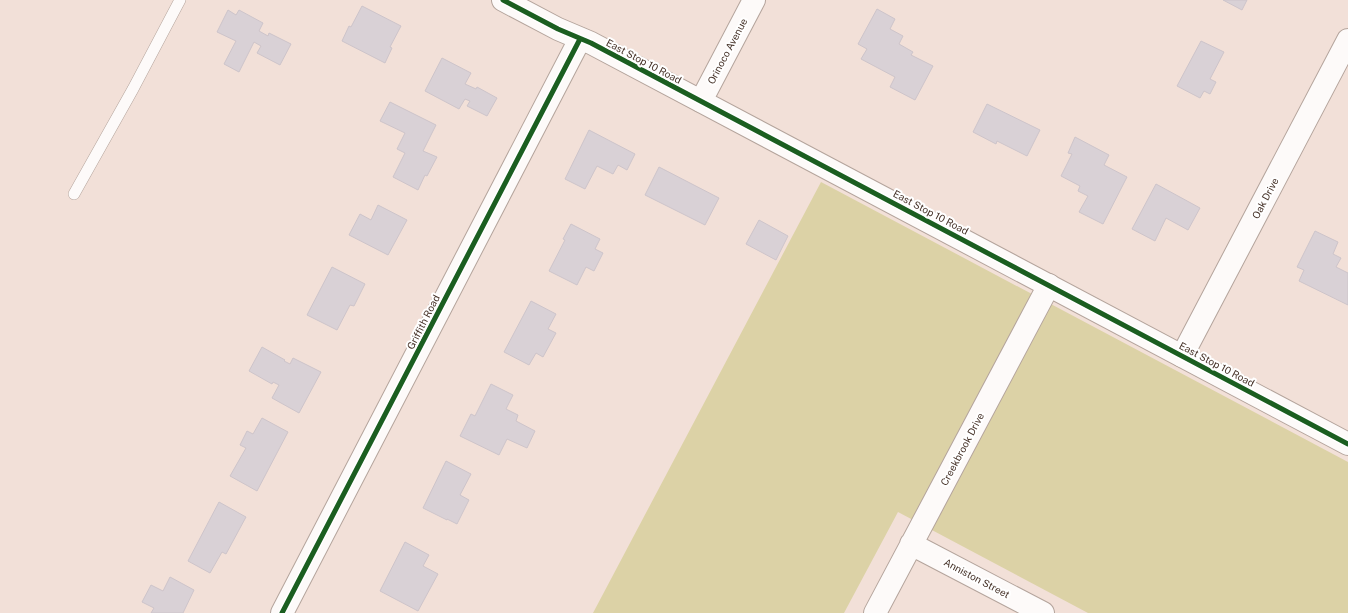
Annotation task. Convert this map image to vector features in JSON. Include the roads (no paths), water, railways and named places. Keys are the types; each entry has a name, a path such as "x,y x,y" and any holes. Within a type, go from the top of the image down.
{"street":[{"name":"East Stop 10 Road","path":"503,0 580,39 591,43 1348,444"},
{"name":"Orinoco Avenue","path":"701,101 754,0"},
{"name":"Griffith Road","path":"282,613 580,39"},
{"name":"Oak Drive","path":"1182,356 1348,40"},
{"name":"Creekbrook Drive","path":"875,613 1049,285"},
{"name":"Anniston Street","path":"911,544 1043,613"}],"lane":[{"path":"74,194 133,89 180,0"}]}
